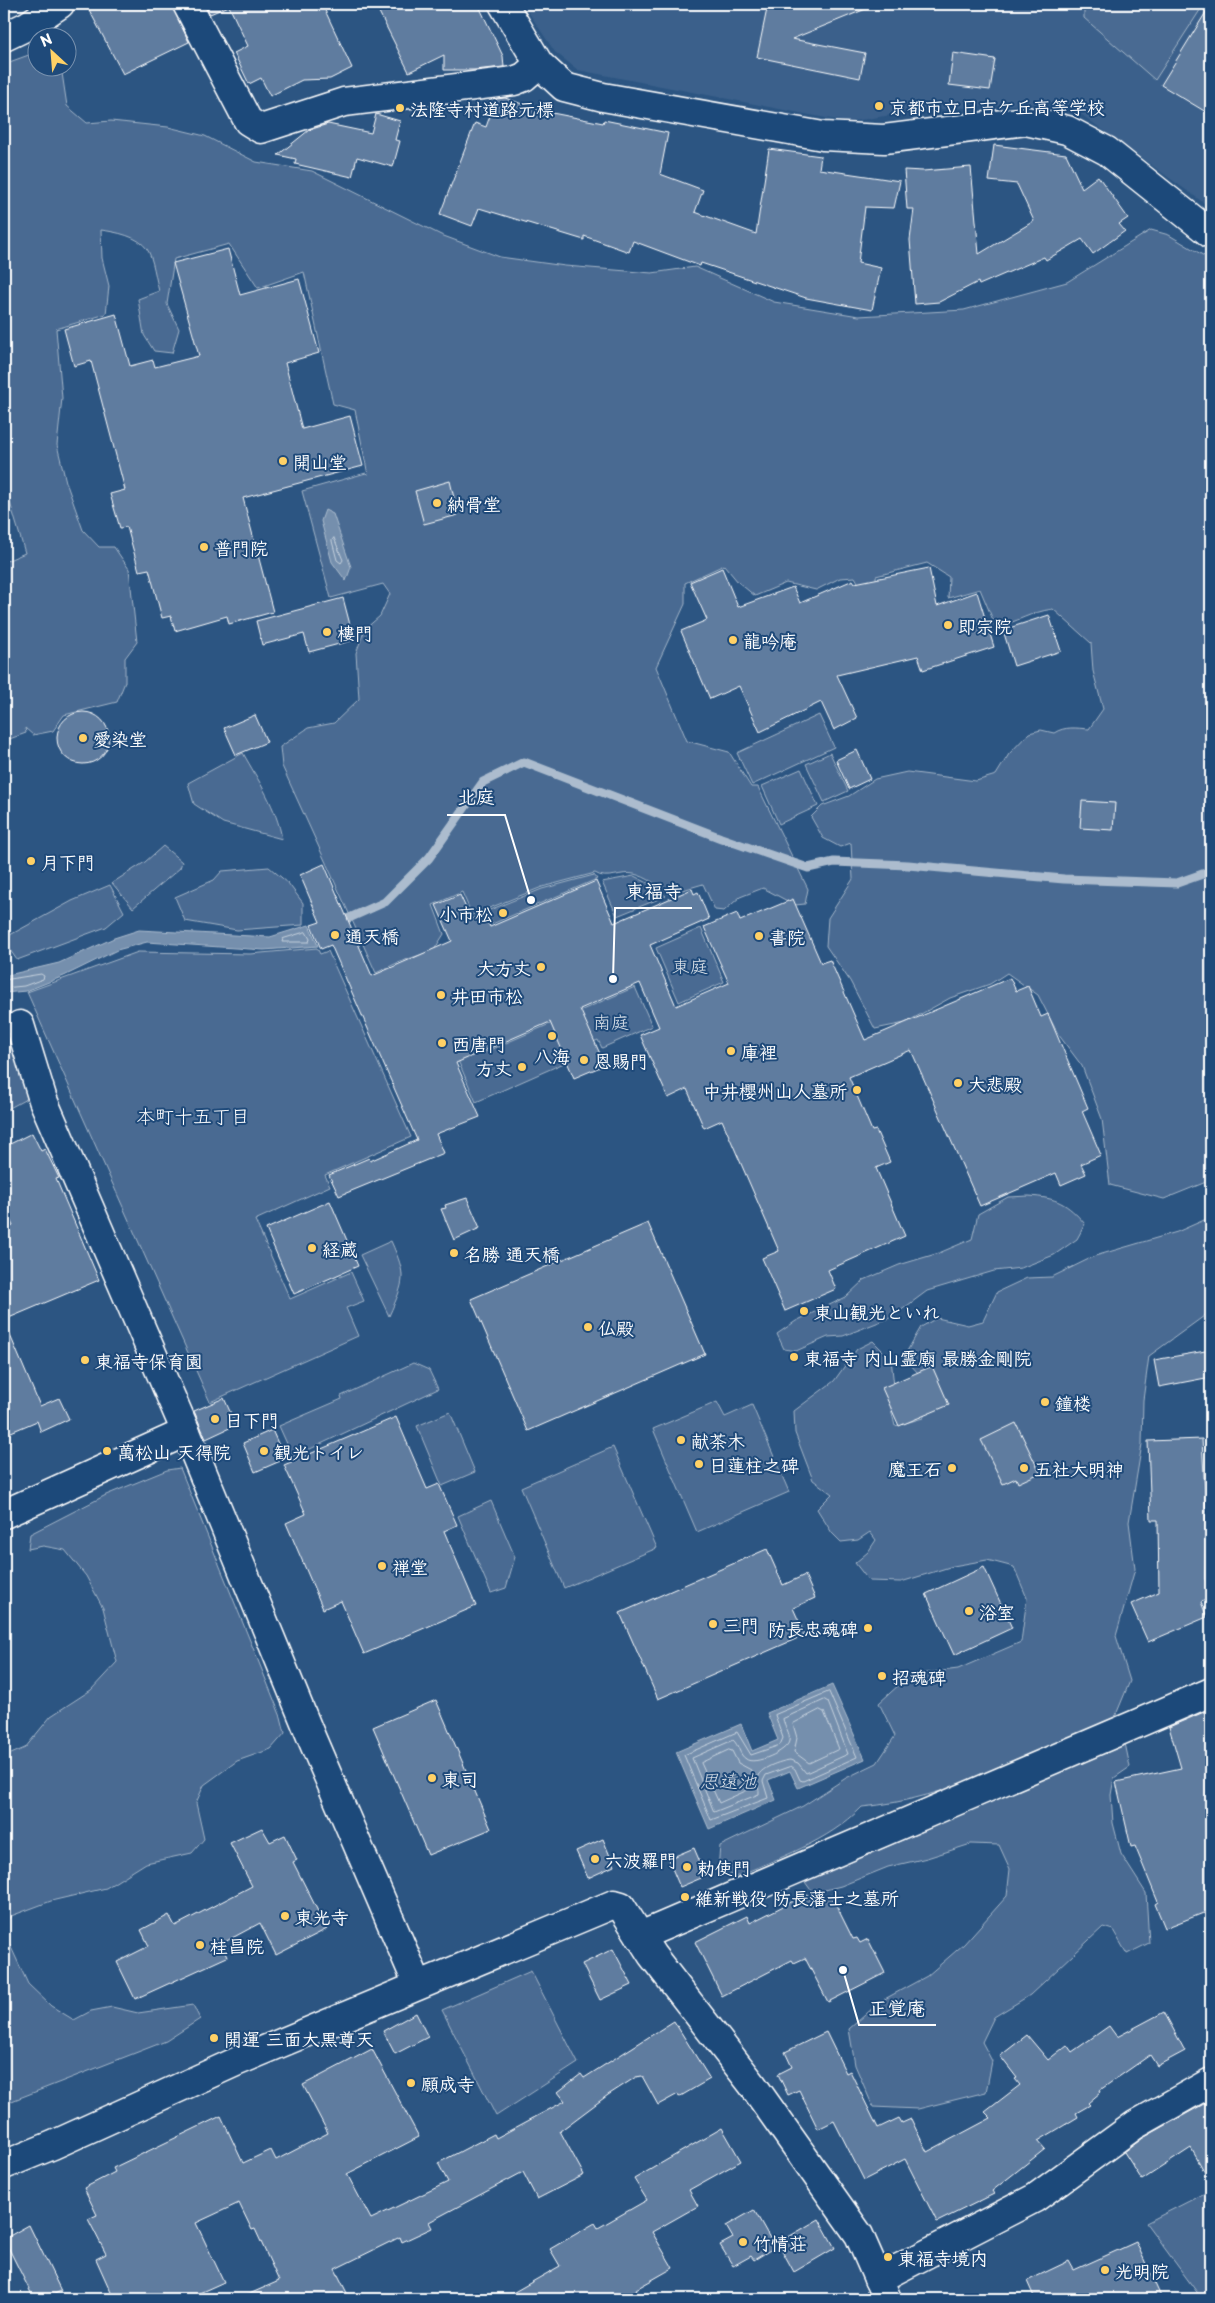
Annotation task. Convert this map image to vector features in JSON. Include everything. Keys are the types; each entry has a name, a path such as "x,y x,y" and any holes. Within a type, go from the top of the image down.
{"street":[{"path":"4,37 27,26 60,4"},
{"path":"188,4 248,121 261,129 344,102 514,81 524,77 539,64"},
{"path":"503,4 539,64 564,87 603,97 823,136 884,139 1026,121 1067,130 1107,151 1211,234"},
{"path":"20,1025 43,1100 186,1432 312,1740 418,1985"},
{"path":"4,1514 186,1432"},
{"path":"640,1936 1211,1692"},
{"path":"4,2165 53,2145 238,2061 614,1904 621,1906 652,1955 752,2084 859,2235 882,2289 1035,2198 1135,2125 1211,2082"}],"shaded area":[{"name":"京都市立日吉ケ丘高等学校","path":"523,4 1211,4 1211,208 1064,102 923,110 847,122 578,70 555,52"}],"green space":[{"path":"1084,4 1204,4 1155,80 1084,18"},
{"path":"28,55 28,78 63,78 67,106 87,123 111,121 168,127 205,136 256,162 312,171 441,235 500,257 565,266 652,273 695,267 774,302 859,316 964,310 1067,282 1151,230 1169,235 1211,260 1211,1180 1164,1199 1110,1185 1102,1119 1082,1066 1058,1034 1038,995 1007,973 990,984 950,998 905,1023 875,1029 850,981 826,946 828,918 853,879 851,843 840,847 823,838 811,817 822,806 849,796 875,779 907,772 976,781 996,775 1009,754 1029,733 1041,730 1054,733 1062,729 1071,728 1089,729 1103,709 1093,671 1091,643 1053,609 1037,612 996,627 980,589 948,598 949,577 927,563 876,576 877,591 865,594 855,577 840,578 816,590 786,583 755,596 738,582 724,565 685,583 685,604 656,667 687,741 729,752 751,787 758,787 808,889 805,904 795,905 763,888 740,897 724,911 715,910 703,884 669,894 639,875 629,873 604,876 595,873 542,887 472,915 462,892 433,905 444,934 434,950 397,963 376,973 282,766 280,747 308,728 334,723 359,699 356,653 365,629 380,616 390,594 383,584 331,598 302,491 366,473 368,475 355,410 333,404 304,272 258,288 229,244 174,259 167,304 179,329 172,353 154,351 144,335 138,299 159,291 149,253 138,241 126,235 113,232 101,230 102,258 109,286 106,314 56,329 62,398 57,445 66,482 83,530 99,547 114,547 129,569 137,642 125,658 125,682 117,702 64,715 53,731 33,735 25,728 26,733 4,741 4,562 25,553 4,482 4,64"},
{"path":"819,715 834,747 752,785 737,753"},
{"path":"243,753 261,784 276,816 282,839 223,823 194,804 188,783"},
{"path":"830,753 848,791 824,802 806,764"},
{"path":"801,769 818,806 779,824 762,786"},
{"path":"163,846 182,862 180,868 133,908 112,883 145,862"},
{"path":"269,867 288,883 303,903 303,925 237,930 185,921 175,897 214,880 222,871"},
{"path":"594,875 597,879 492,924 487,911 542,889"},
{"path":"634,876 652,885 666,896 617,916 602,882"},
{"path":"110,885 124,912 106,927 17,960 8,947 10,935 72,901"},
{"name":"東庭","path":"701,928 724,982 679,1002 656,948"},
{"path":"317,948 320,954 328,951 411,1137 325,1175 330,1186 255,1220 290,1299 351,1272 364,1301 346,1308 358,1336 210,1402 27,992 138,952 250,954"},
{"name":"南庭","path":"635,987 652,1026 602,1048 598,1040 561,1056 564,1063 476,1102 456,1056 480,1046 483,1053"},
{"path":"4,1029 14,1040 30,1097 4,1111"},
{"path":"1029,1196 1054,1200 1073,1211 1085,1224 1077,1239 1054,1255 1021,1268 994,1271 927,1291 892,1317 843,1336 828,1337 796,1351 784,1349 777,1334 796,1321 846,1297 864,1280 899,1265 939,1253 972,1239 978,1214 1008,1197"},
{"path":"1211,1217 1211,1311 1149,1356 1143,1400 1142,1444 1129,1522 1135,1569 1116,1636 1130,1681 1115,1717 1023,1760 960,1785 928,1795 862,1807 849,1819 818,1840 735,1877 718,1869 720,1846 803,1806 846,1778 877,1763 895,1736 879,1703 910,1675 958,1669 1021,1642 1027,1598 1014,1567 987,1560 953,1566 901,1582 869,1581 855,1563 868,1552 876,1540 870,1532 858,1540 841,1542 832,1533 817,1509 832,1494 813,1480 795,1433 794,1411 834,1381 857,1349 873,1341 891,1359 894,1386 891,1409 895,1426 923,1418 934,1399 928,1384 909,1363 906,1353 921,1327 937,1318 968,1325 983,1321 997,1292 1027,1278 1052,1277 1095,1256 1177,1232"},
{"path":"391,1241 400,1263 402,1278 401,1286 389,1316 360,1255"},
{"path":"413,1363 429,1370 438,1389 293,1457 279,1426 342,1399 341,1396"},
{"path":"717,1402 725,1417 752,1405 789,1492 697,1532 653,1429"},
{"path":"450,1412 475,1472 442,1486 417,1426"},
{"path":"613,1447 657,1548 564,1588 521,1487"},
{"path":"180,1468 281,1717 285,1733 271,1749 237,1761 204,1785 196,1803 204,1839 192,1853 146,1863 106,1888 51,1901 11,1916 4,1925 4,1757 25,1748 51,1716 91,1690 117,1662 103,1608 86,1576 65,1550 43,1546 28,1549 30,1534 106,1495 167,1470"},
{"path":"491,1501 515,1557 506,1588 491,1593 458,1516"},
{"path":"1125,1743 1130,1767 1114,1778 1111,1795 1113,1823 1121,1854 1146,1893 1149,1943 1127,1954 1113,1930 1103,1927 1030,1995 994,2017 982,2042 992,2061 986,2092 918,2109 873,2107 855,2065 849,2029 881,2001 927,1976 964,1944 1007,1896 1010,1869 999,1845 971,1844 927,1858 888,1867 841,1886 813,1893 805,1882 931,1828 981,1802"},
{"path":"4,1932 28,1984 51,2006 74,2020 91,2011 112,2007 138,2013 193,2005 200,2019 166,2041 4,2104"},
{"path":"531,1971 578,2063 496,2116 442,2010"},
{"path":"1211,2190 1211,2299 1202,2299 1146,2223"}],"water":[{"path":"325,510 333,514 351,567 346,581 332,562 321,521"},
{"path":"309,925 318,946 264,950 147,942 117,950 64,976 26,991 4,993 4,976 59,963 114,938 139,930 270,937"},
{"name":"思遠池","path":"832,1685 865,1759 798,1788 790,1771 768,1780 776,1800 709,1829 676,1752 741,1724 752,1751 778,1740 767,1713"}],"building":[{"path":"86,4 171,4 189,42 123,74"},
{"path":"204,4 322,4 352,68 330,79 302,80 270,96 261,78 249,84 234,53 248,46 229,6 210,14"},
{"path":"375,4 478,4 503,56 504,67 444,70 444,55 409,72"},
{"path":"768,4 878,4 792,39 865,53 860,78 757,57"},
{"path":"1211,4 1211,115 1161,85"},
{"path":"953,53 995,59 990,90 949,85"},
{"path":"505,98 542,111 603,123 604,120 668,133 660,174 703,190 695,212 756,234 769,149 821,156 819,169 900,181 894,208 865,207 858,263 881,268 872,310 806,298 701,263 700,266 633,241 629,252 584,236 584,240 479,208 472,226 440,214 475,123 486,127 496,99"},
{"path":"376,114 400,121 395,140 400,141 393,167 357,157 352,177 295,164 296,159 278,155 309,130 328,124 371,133"},
{"path":"994,145 1066,154 1082,188 1098,176 1128,218 1119,224 1125,231 1093,254 1082,239 1046,260 1044,257 979,285 978,282 939,302 915,304 910,240 914,209 907,209 904,170 923,171 971,167 979,254 1034,221 1017,184 989,181"},
{"path":"228,249 240,295 299,279 319,353 285,363 302,429 350,416 363,466 243,498 273,612 229,624 227,616 175,631 171,616 162,618 149,569 139,571 127,527 120,528 110,494 125,490 91,361 74,366 64,329 116,314 130,366 153,360 155,367 199,356 173,263"},
{"name":"納骨堂","path":"450,481 458,515 424,524 415,491"},
{"path":"722,568 738,607 793,587 800,603 853,580 855,583 929,568 937,606 977,592 994,647 923,670 918,656 837,675 857,718 834,730 821,702 760,732 739,686 710,699 681,631 707,620 690,582"},
{"name":"樓門","path":"343,598 354,640 309,652 304,634 262,645 256,621"},
{"path":"1049,615 1061,651 1014,666 1003,630"},
{"name":"愛染堂","path":"78,712 88,712 97,716 105,724 109,738 105,752 97,760 88,764 78,764 69,760 61,752 57,743 57,733 61,724 69,716"},
{"path":"255,715 267,742 236,755 224,728"},
{"path":"857,750 870,779 849,789 836,760"},
{"path":"1082,801 1115,803 1113,830 1080,828"},
{"path":"324,864 372,976 452,941 436,905 460,895 471,919 484,914 490,927 596,881 614,923 692,889 694,894 698,892 709,919 650,945 676,1006 729,983 704,927 737,913 740,921 793,899 821,963 830,960 865,1040 1010,978 1016,991 1028,986 1041,1017 1048,1014 1088,1108 1082,1111 1101,1155 1081,1164 1086,1174 1061,1185 1056,1173 980,1206 911,1050 849,1077 872,1131 876,1130 890,1162 876,1168 905,1236 828,1270 836,1289 785,1311 762,1258 779,1251 722,1120 704,1128 687,1089 668,1098 640,1035 659,1027 640,983 580,1009 605,1065 574,1078 550,1022 456,1063 480,1117 436,1134 444,1153 339,1196 329,1175 369,1158 370,1161 417,1140 331,945 321,949 311,925 320,922 300,875"},
{"path":"32,1133 41,1151 45,1149 59,1178 56,1179 99,1280 4,1320 4,1230 13,1226 4,1207 4,1147"},
{"path":"467,1198 480,1228 454,1240 441,1209 446,1208 445,1205"},
{"name":"経蔵","path":"330,1201 358,1266 294,1294 266,1229"},
{"name":"仏殿","path":"648,1223 705,1354 528,1431 471,1299"},
{"path":"4,1321 40,1406 59,1398 69,1419 41,1432 37,1421 4,1435"},
{"path":"1211,1350 1211,1377 1159,1387 1154,1360"},
{"path":"932,1366 949,1405 899,1426 882,1388"},
{"name":"日下門","path":"224,1398 236,1425 206,1439 194,1411"},
{"name":"禅堂","path":"396,1417 427,1489 439,1484 457,1525 444,1531 476,1606 364,1654 341,1601 323,1609 286,1523 306,1514 284,1465"},
{"path":"1016,1423 1040,1473 1018,1483 1016,1478 1003,1484 981,1440"},
{"name":"観光トイレ","path":"272,1430 285,1459 255,1472 243,1443"},
{"path":"1202,1439 1206,1511 1205,1579 1211,1592 1211,1598 1201,1602 1207,1617 1148,1642 1131,1604 1159,1592 1158,1520 1151,1520 1148,1441"},
{"name":"三門","path":"767,1549 783,1585 805,1575 815,1598 793,1608 805,1635 658,1699 620,1613"},
{"name":"浴室","path":"984,1567 1012,1628 954,1655 926,1594"},
{"name":"東司","path":"436,1700 491,1829 428,1855 373,1727"},
{"path":"1211,1709 1211,1910 1165,1928 1155,1904 1158,1902 1135,1846 1131,1847 1116,1782 1181,1768 1169,1727"},
{"path":"262,1828 270,1842 285,1835 297,1860 293,1862 327,1929 276,1955 260,1923 221,1944 227,1957 135,1999 117,1962 149,1946 141,1930 169,1915 175,1926 252,1886 230,1843"},
{"name":"六波羅門","path":"603,1839 614,1866 588,1878 576,1851"},
{"name":"勅使門","path":"694,1848 706,1876 680,1887 668,1859"},
{"path":"807,1894 812,1904 831,1895 853,1939 857,1938 860,1943 868,1939 885,1973 828,2002 805,1958 794,1963 792,1960 722,1996 695,1942 747,1916 750,1923"},
{"path":"613,1949 632,1985 600,2000 582,1964"},
{"path":"1164,2012 1185,2051 1157,2066 1150,2055 1100,2090 1101,2092 1088,2103 1090,2105 1076,2113 1078,2117 1038,2141 1045,2149 992,2191 994,2194 937,2222 905,2159 864,2180 834,2121 818,2129 799,2090 788,2095 778,2074 792,2067 785,2052 826,2032 846,2073 850,2071 878,2128 899,2118 902,2123 911,2119 927,2152 991,2118 985,2112 1020,2085 1015,2079 1017,2078 1000,2056 1027,2035 1048,2060 1067,2045 1072,2052 1109,2026 1117,2037"},
{"path":"416,2013 428,2037 395,2054 383,2031"},
{"path":"674,2021 710,2079 679,2097 678,2094 658,2105 642,2076 636,2077 608,2095 560,2131 584,2175 537,2199 523,2172 429,2222 432,2228 402,2242 400,2237 335,2269 350,2299 238,2299 279,2281 255,2229 252,2230 239,2203 196,2223 224,2282 186,2299 114,2299 96,2259 106,2254 88,2219 97,2215 84,2188 115,2172 113,2168 221,2116 243,2163 271,2150 276,2160 328,2133 303,2085 372,2049 419,2137 347,2174 371,2219 448,2182 438,2163 494,2134 496,2138 565,2101 558,2092 581,2074 584,2078"},
{"path":"1211,2100 1211,2183 1191,2148 1142,2180 1124,2152 1143,2138"},
{"path":"722,2128 741,2161 689,2190 698,2206 652,2232 673,2268 636,2289 642,2299 502,2299 560,2266 550,2249 595,2223 598,2228 647,2200 634,2179"},
{"path":"754,2210 775,2247 754,2260 751,2256 733,2266 720,2245 733,2238 726,2226"},
{"path":"819,2219 835,2248 794,2272 778,2243"},
{"path":"29,2225 61,2291 44,2299 34,2299 4,2239"},
{"path":"1136,2242 1162,2299 1035,2299 1027,2281 1069,2261 1074,2270"}],"waterway":[{"path":"338,923 385,902 429,858 483,782 524,762 721,838 808,868 834,862 908,865 1064,879 1177,883 1211,871"}],"place":[{"name":"京都市立日吉ケ丘高等学校","path":"879,106"},
{"name":"法隆寺村道路元標","path":"400,108"},
{"name":"開山堂","path":"283,461"},
{"name":"納骨堂","path":"437,503"},
{"name":"普門院","path":"204,547"},
{"name":"即宗院","path":"948,625"},
{"name":"樓門","path":"327,632"},
{"name":"龍吟庵","path":"733,640"},
{"name":"愛染堂","path":"83,738"},
{"name":"月下門","path":"31,861"},
{"name":"北庭","path":"531,900"},
{"name":"小市松","path":"503,913"},
{"name":"通天橋","path":"335,935"},
{"name":"書院","path":"759,936"},
{"name":"大方丈","path":"541,967"},
{"name":"東福寺","path":"613,979"},
{"name":"井田市松","path":"441,995"},
{"name":"八海","path":"552,1036"},
{"name":"西唐門","path":"442,1043"},
{"name":"庫裡","path":"731,1051"},
{"name":"恩賜門","path":"584,1060"},
{"name":"方丈","path":"522,1067"},
{"name":"大悲殿","path":"958,1083"},
{"name":"中井櫻州山人墓所","path":"857,1090"},
{"name":"経蔵","path":"312,1248"},
{"name":"名勝 通天橋","path":"454,1253"},
{"name":"東山観光といれ","path":"804,1311"},
{"name":"仏殿","path":"588,1327"},
{"name":"東福寺 内山霊廟 最勝金剛院","path":"794,1357"},
{"name":"東福寺保育園","path":"85,1360"},
{"name":"鐘楼","path":"1045,1402"},
{"name":"日下門","path":"215,1419"},
{"name":"献茶木","path":"681,1440"},
{"name":"萬松山 天得院","path":"107,1451"},
{"name":"観光トイレ","path":"264,1451"},
{"name":"日蓮柱之碑","path":"699,1464"},
{"name":"魔王石","path":"952,1468"},
{"name":"五社大明神","path":"1024,1468"},
{"name":"禅堂","path":"382,1566"},
{"name":"浴室","path":"969,1611"},
{"name":"三門","path":"713,1624"},
{"name":"防長忠魂碑","path":"868,1628"},
{"name":"招魂碑","path":"882,1676"},
{"name":"東司","path":"432,1778"},
{"name":"六波羅門","path":"595,1859"},
{"name":"勅使門","path":"687,1867"},
{"name":"維新戦役 防長藩士之墓所","path":"685,1897"},
{"name":"東光寺","path":"285,1916"},
{"name":"桂昌院","path":"200,1945"},
{"name":"正覚庵","path":"843,1970"},
{"name":"開運 三面大黒尊天","path":"214,2038"},
{"name":"願成寺","path":"411,2083"},
{"name":"竹情荘","path":"743,2242"},
{"name":"東福寺境内","path":"888,2257"},
{"name":"光明院","path":"1105,2270"}],"district":[{"name":"本町十五丁目","path":"193,1115"}]}
